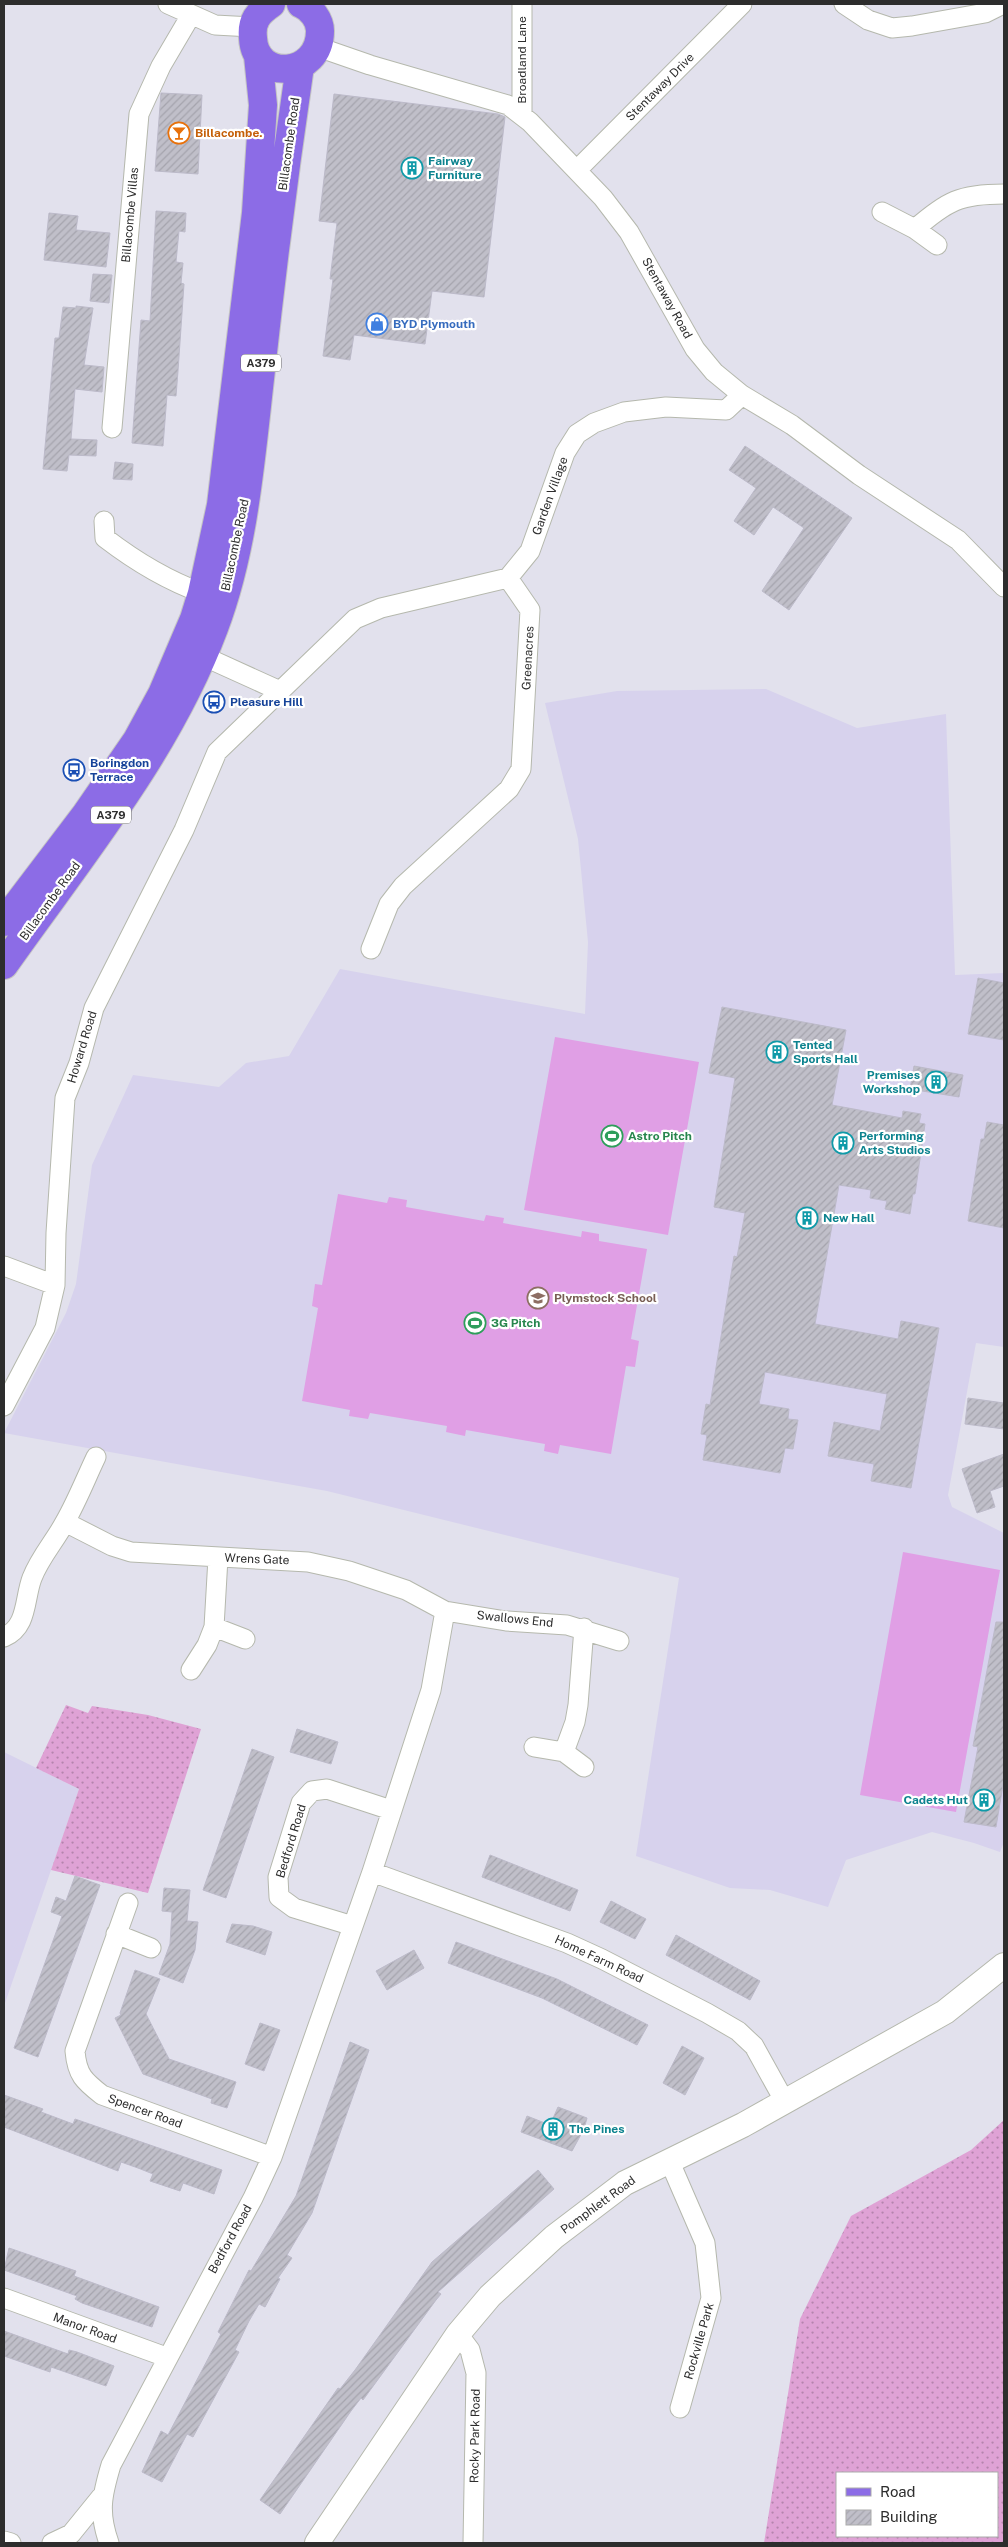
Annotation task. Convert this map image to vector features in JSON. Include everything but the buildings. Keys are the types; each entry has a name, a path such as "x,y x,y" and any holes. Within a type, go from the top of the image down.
{"main road":[{"path":"252,26 258,13 271,4"},
{"name":"A379","path":"309,57 320,29 311,8"},
{"name":"A379","path":"252,26 253,46 258,56"},
{"path":"258,56 274,67 289,69 309,57"},
{"name":"Billacombe Road","path":"4,922 86,814 137,740 162,694 194,619 202,593 221,505 256,213 263,105 258,56"},
{"name":"Billacombe Road","path":"4,965 150,759 185,696 215,626 232,570 246,491 279,209 309,57"}],"street":[{"path":"168,4 215,25 252,26"},
{"name":"Broadland Lane","path":"522,4 522,115"},
{"name":"Stentaway Drive","path":"577,170 742,4"},
{"path":"844,4 868,20 892,28 985,13 1003,4"},
{"name":"Billacombe Villas","path":"112,428 139,114 161,66 191,15"},
{"name":"Stentaway Road","path":"309,57 370,65 508,105 522,115 577,170 629,232 695,349 714,372 742,395 792,425 859,475 958,540 1004,588"},
{"path":"914,229 940,208 974,194 1004,194"},
{"path":"882,212 914,229 937,245"},
{"name":"Garden Village","path":"508,578 530,551 565,453 578,434 594,423 624,412 666,407 726,410 742,395"},
{"path":"104,521 105,538 134,560 178,584 202,593"},
{"path":"203,656 250,675 280,691 355,619 381,608 508,578"},
{"name":"Greenacres","path":"371,949 389,904 394,898 510,789 521,769 530,610 508,578"},
{"name":"Howard Road","path":"4,1406 45,1328 55,1285 56,1233 65,1098 78,1063 94,1008 184,830 217,752 242,730 280,691"},
{"path":"4,1266 55,1285"},
{"path":"4,1637 11,1634 21,1620 32,1579 42,1557 65,1522 96,1457"},
{"name":"Wrens Gate","path":"65,1522 112,1546 131,1552 308,1562 349,1571 406,1590 445,1611"},
{"path":"190,1670 207,1645 214,1627 218,1558"},
{"name":"Swallows End","path":"445,1611 506,1621 548,1622 584,1628 619,1641"},
{"name":"Bedford Road","path":"109,2543 102,2524 102,2497 111,2465 166,2357 253,2198 272,2157 372,1872 431,1690 445,1611"},
{"path":"214,1627 245,1639"},
{"path":"564,1752 575,1722 578,1705 584,1628"},
{"path":"534,1747 564,1752 584,1767"},
{"name":"Bedford Road","path":"353,1926 294,1908 279,1896 278,1877 301,1803 312,1791 327,1789 391,1810"},
{"name":"Home Farm Road","path":"372,1872 567,1943 610,1962 707,2013 738,2031 754,2046 785,2102"},
{"name":"Spencer Road","path":"128,1903 75,2051 76,2067 84,2081 102,2095 272,2157"},
{"path":"116,1934 151,1948"},
{"name":"Pomphlett Road","path":"317,2543 458,2334 490,2296 554,2237 625,2183 785,2102 945,2012 1004,1965"},
{"name":"Rockville Park","path":"669,2160 705,2243 711,2298 680,2408"},
{"name":"Manor Road","path":"4,2298 166,2357"},
{"name":"Rocky Park Road","path":"458,2334 470,2350 476,2373 473,2543"},
{"path":"52,2543 71,2534 102,2497"},
{"path":"4,2541 11,2543"}],"shaded area":[{"name":"Plymstock School","path":"766,689 857,728 946,714 955,975 1004,973 1004,1347 976,1343 948,1495 952,1507 1004,1533 1004,1842 1000,1852 932,1832 846,1860 828,1907 770,1890 730,1888 636,1856 679,1578 327,1491 4,1433 66,1313 76,1284 92,1165 133,1075 219,1087 246,1063 289,1056 340,969 585,1014 588,942 578,839 545,703 617,691"},
{"name":"Astro Pitch","path":"555,1037 699,1062 668,1235 524,1210"},
{"name":"3G Pitch","path":"338,1194 387,1203 389,1197 407,1200 406,1207 484,1221 486,1215 504,1218 503,1223 581,1237 582,1231 599,1234 599,1241 647,1249 631,1339 639,1341 635,1367 626,1366 611,1454 560,1445 558,1454 544,1451 545,1444 466,1430 465,1436 446,1432 447,1426 370,1413 368,1419 349,1416 350,1410 302,1401 318,1308 312,1306 315,1284 322,1285"},
{"path":"903,1552 1000,1570 956,1812 860,1795"},
{"path":"66,1705 88,1713 92,1706 148,1715 201,1729 148,1893 51,1870 79,1789 36,1768"},
{"path":"4,1752 79,1789 4,2006"},
{"path":"1004,2120 1004,2543 764,2543 800,2319 851,2216 971,2150"}],"place":[{"name":"Billacombe.","path":"179,133"},
{"name":"Fairway Furniture","path":"412,168"},
{"name":"BYD Plymouth","path":"377,324"},
{"name":"Pleasure Hill","path":"214,702"},
{"name":"Boringdon Terrace","path":"74,770"},
{"name":"Tented Sports Hall","path":"777,1052"},
{"name":"Premises Workshop","path":"936,1082"},
{"name":"Astro Pitch","path":"612,1136"},
{"name":"Performing Arts Studios","path":"843,1143"},
{"name":"New Hall","path":"807,1218"},
{"name":"Plymstock School","path":"538,1298"},
{"name":"3G Pitch","path":"475,1323"},
{"name":"Cadets Hut","path":"984,1800"},
{"name":"The Pines","path":"553,2129"}]}
